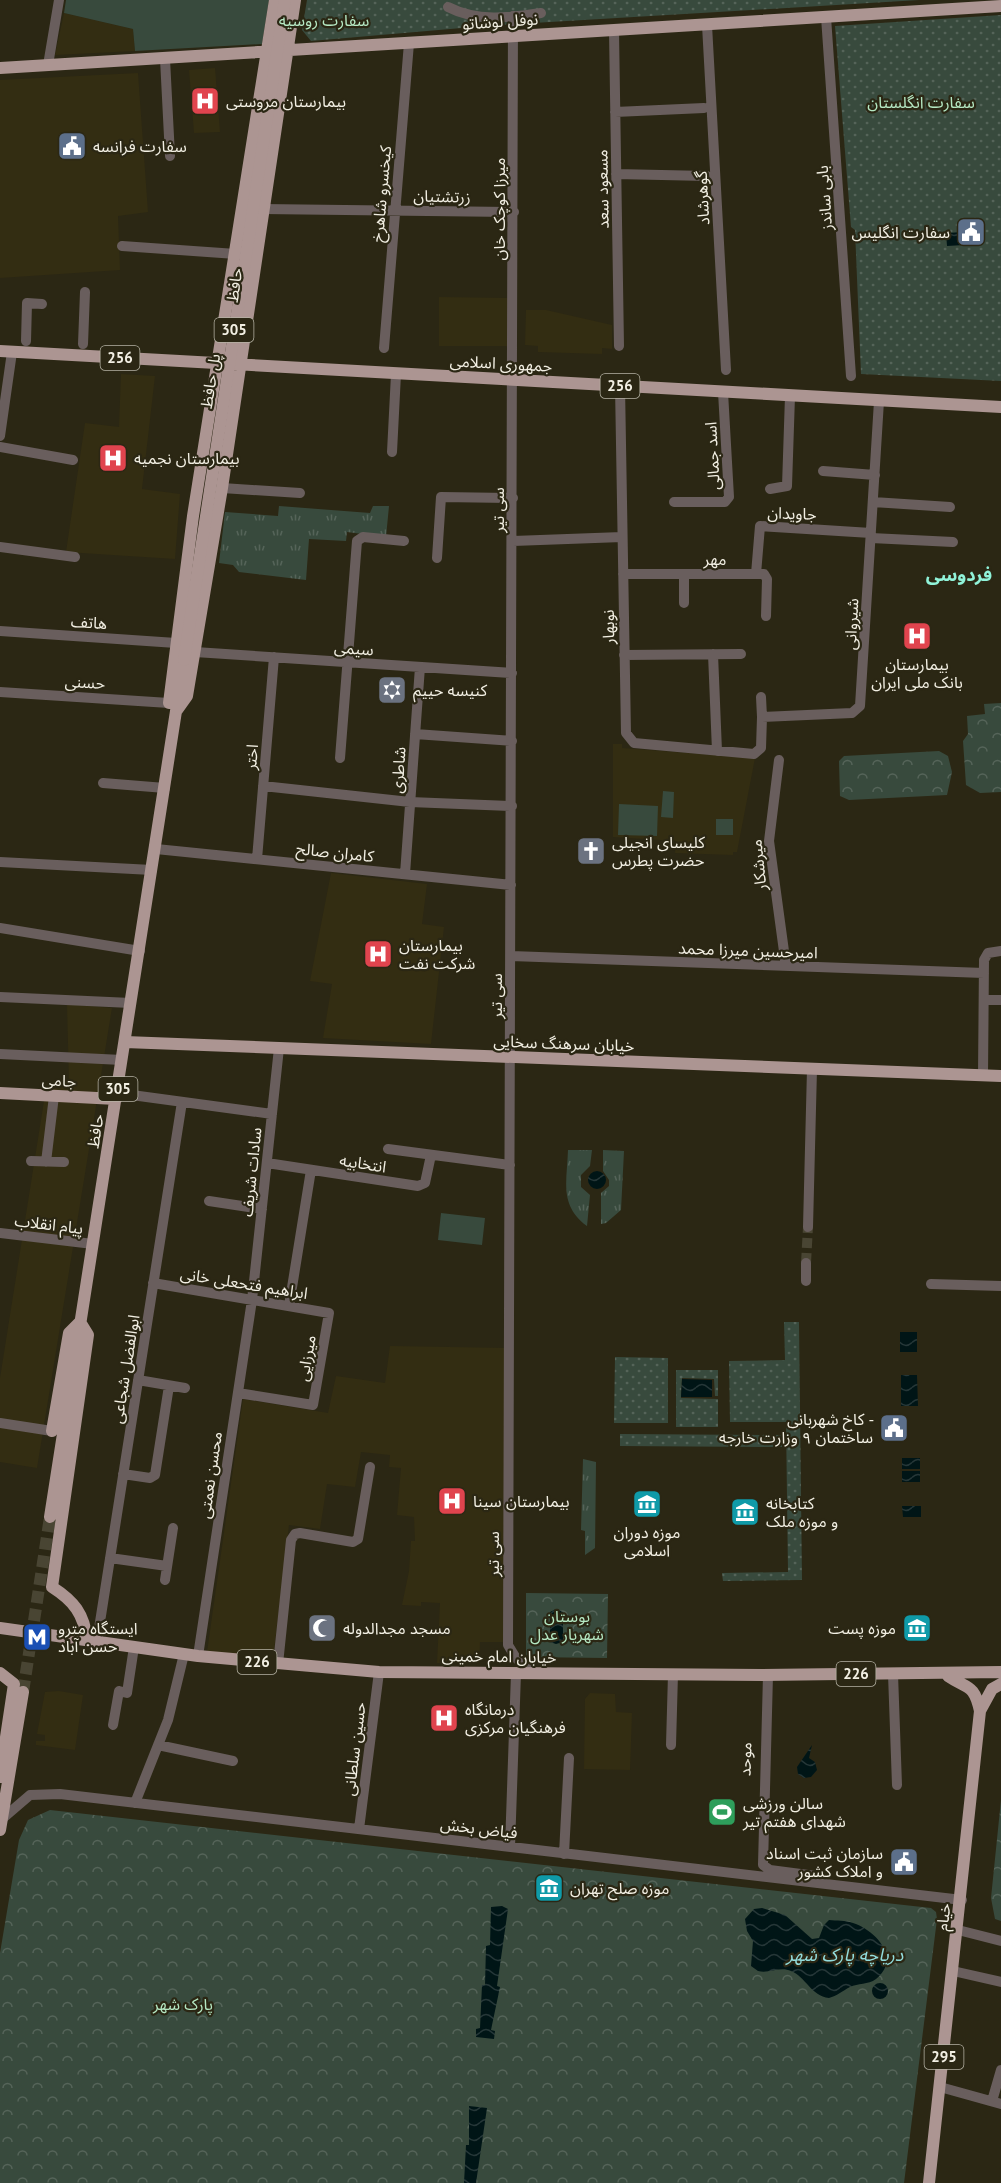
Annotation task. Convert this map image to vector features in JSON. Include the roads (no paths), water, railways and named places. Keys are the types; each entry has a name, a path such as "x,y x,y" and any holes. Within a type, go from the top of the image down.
{"main road":[{"name":"حافظ","path":"50,1517 156,849 173,706 176,644 208,421 275,0"},
{"name":"پل حافظ","path":"184,660 285,0"},
{"name":"حافظ","path":"173,706 187,696 195,652 222,488 295,0"},
{"name":"نوفل لوشاتو","path":"0,68 1001,6"},
{"name":"جمهوری اسلامی","path":"6,351 26,347 82,350 239,366 1001,407"},
{"path":"208,421 230,426"},
{"name":"حافظ","path":"173,706 184,660"},
{"name":"خیابان سرهنگ سخایی","path":"125,1042 1001,1076"},
{"name":"جامی","path":"0,1093 117,1096"},
{"path":"52,1431 69,1333 80,1322"},
{"name":"305","path":"80,1322 88,1335 52,1587 78,1608 92,1641"},
{"name":"خیابان امام خمینی","path":"0,1628 198,1656 379,1672 765,1675 1001,1672"},
{"path":"0,1673 19,1688"},
{"path":"944,1674 971,1688 977,1696 980,1711"},
{"path":"980,1711 992,1689 1001,1684"},
{"path":"0,1778 2,1745 19,1688"},
{"path":"0,1824 19,1688"},
{"name":"خیام","path":"929,2183 962,1898 980,1711"}],"street":[{"path":"48,65 59,0"},
{"path":"958,9 970,0"},
{"path":"448,7 465,16 518,16 541,13"},
{"name":"میرزا کوچک خان","path":"514,380 514,212 518,16"},
{"name":"بابی ساندز","path":"826,17 851,376"},
{"name":"گوهرشاد","path":"706,25 726,370"},
{"name":"مسعود سعد","path":"614,31 619,346"},
{"name":"کیخسرو شاهرخ","path":"384,348 409,43"},
{"path":"165,58 170,156"},
{"path":"615,112 704,108"},
{"path":"616,174 707,177"},
{"name":"زرتشتیان","path":"262,209 514,212"},
{"path":"122,246 236,254"},
{"path":"82,350 85,292"},
{"path":"26,347 27,303 42,304"},
{"path":"0,436 6,351"},
{"path":"392,452 396,374"},
{"name":"سی تیر","path":"514,380 508,1645 516,1658 532,1673"},
{"name":"نوبهار","path":"620,386 625,727 631,741 754,754 761,748 762,717"},
{"name":"اسد جمالی","path":"674,502 725,502 729,496 723,392"},
{"path":"770,489 785,488 787,483 790,396"},
{"name":"شیروانی","path":"762,717 852,713 861,702 879,400"},
{"path":"0,447 73,460"},
{"path":"823,471 875,475"},
{"path":"222,488 300,493"},
{"path":"437,558 441,497 513,498"},
{"path":"873,502 950,507"},
{"name":"جاویدان","path":"756,574 760,526 871,535"},
{"path":"871,535 953,542"},
{"path":"513,541 622,537"},
{"path":"340,759 359,538 404,541"},
{"path":"0,547 75,557"},
{"name":"مهر","path":"623,574 756,574"},
{"path":"684,574 684,603"},
{"path":"756,574 764,574 767,579 766,616"},
{"name":"هاتف","path":"0,631 176,644"},
{"name":"سیمی","path":"195,652 512,673"},
{"path":"713,654 717,751"},
{"path":"624,655 741,654"},
{"name":"اختر","path":"257,859 274,657"},
{"name":"شاطری","path":"405,874 420,667"},
{"name":"حسنی","path":"0,692 173,706"},
{"path":"761,698 762,717"},
{"path":"415,734 512,741"},
{"name":"میرشکار","path":"779,760 769,841 786,966"},
{"path":"103,783 165,788"},
{"path":"263,786 410,802 512,806"},
{"name":"کامران صالح","path":"156,849 511,885"},
{"path":"0,862 152,870"},
{"path":"0,928 140,951"},
{"path":"983,1075 985,956 991,951 1001,951"},
{"name":"امیرحسین میرزا محمد","path":"511,956 984,973"},
{"path":"0,997 131,1004"},
{"path":"984,1000 1001,1000"},
{"name":"سادات شریف","path":"252,1300 279,1048"},
{"path":"0,1054 122,1060"},
{"path":"807,1227 813,1069"},
{"path":"46,1162 54,1096"},
{"path":"117,1096 272,1114"},
{"name":"ابوالفضل شجاعی","path":"92,1641 110,1558 182,1102"},
{"path":"388,1149 510,1166"},
{"name":"انتخابیه","path":"267,1163 418,1186 425,1183 432,1155"},
{"path":"32,1161 64,1162"},
{"path":"289,1306 311,1170"},
{"path":"209,1201 262,1209"},
{"name":"پیام انقلاب","path":"0,1233 93,1244"},
{"path":"806,1263 806,1281"},
{"name":"ابراهیم فتحعلی خانی","path":"153,1283 330,1313"},
{"path":"931,1284 1001,1287"},
{"name":"محسن نعمتی","path":"198,1656 252,1300"},
{"name":"میرزایی","path":"238,1394 313,1405 330,1313"},
{"path":"138,1380 185,1389"},
{"path":"123,1474 150,1478 155,1475 170,1386"},
{"path":"0,1423 52,1431"},
{"path":"278,1664 291,1540 295,1534 300,1533 353,1542 358,1539 370,1467"},
{"path":"165,1580 173,1528"},
{"path":"110,1558 167,1566"},
{"path":"113,1725 119,1691 126,1692 134,1647"},
{"path":"135,1803 168,1720 184,1654"},
{"name":"حسین سلطانی","path":"359,1829 379,1672"},
{"path":"510,1847 516,1673"},
{"path":"671,1745 673,1674"},
{"path":"892,1674 897,1785"},
{"path":"765,1675 763,1865 770,1870 962,1898"},
{"name":"موحد","path":"748,1876 757,1866 765,1675"},
{"path":"158,1745 233,1761"},
{"path":"564,1854 569,1758"},
{"name":"فیاض بخش","path":"0,1824 30,1795 37,1793 748,1876 962,1898"},
{"path":"958,1930 1001,1941"},
{"path":"953,1971 1001,1982"},
{"path":"940,2087 996,2103 1001,2070"}],"water":[{"path":"964,232 964,245 947,246 946,233"},
{"path":"597,1171 603,1174 606,1180 603,1186 597,1189 591,1186 588,1180 591,1174"},
{"path":"900,1332 917,1332 917,1352 900,1352"},
{"path":"901,1375 917,1375 918,1406 901,1406"},
{"path":"682,1379 712,1380 712,1397 681,1397"},
{"path":"902,1458 920,1458 920,1469 902,1469"},
{"path":"902,1471 920,1471 920,1482 902,1482"},
{"path":"902,1506 921,1506 921,1517 903,1517"},
{"path":"556,1609 563,1612 563,1642 556,1644 550,1642 550,1612"},
{"path":"812,1745 809,1758 815,1762 817,1770 811,1777 804,1778 798,1774 797,1767"},
{"path":"502,1906 508,1909 497,1986 500,1987 491,2030 495,2031 494,2039 476,2037 476,2029 480,2028 482,1985 485,1985 486,1946 490,1945 491,1907"},
{"name":"دریاچه پارک شهر","path":"762,1908 785,1915 812,1939 819,1938 824,1925 829,1920 847,1921 861,1927 877,1938 886,1954 883,1971 873,1981 853,1986 829,1998 818,1994 801,1977 791,1971 783,1969 758,1971 751,1966 753,1941 747,1931 745,1919 754,1909"},
{"path":"880,1983 886,1985 888,1991 886,1997 880,1999 874,1997 872,1991 874,1985"},
{"path":"469,2106 487,2108 476,2183 464,2183 466,2145 469,2145"}],"tunnel":[{"path":"806,1263 808,1227"},
{"path":"23,1692 50,1517"}],"place":[{"name":"بیمارستان مروستی","path":"205,101"},
{"name":"سفارت فرانسه","path":"72,146"},
{"name":"سفارت انگلیس","path":"971,232"},
{"name":"بیمارستان نجمیه","path":"113,458"},
{"name":"بیمارستان بانک ملی ایران","path":"917,636"},
{"name":"کنیسه حییم","path":"392,690"},
{"name":"کلیسای انجیلی حضرت پطرس","path":"591,851"},
{"name":"بیمارستان شرکت نفت","path":"378,954"},
{"name":"کاخ شهربانی - ساختمان ۹ وزارت خارجه","path":"894,1428"},
{"name":"بیمارستان سینا","path":"452,1501"},
{"name":"موزه دوران اسلامی","path":"647,1504"},
{"name":"کتابخانه و موزه ملک","path":"745,1512"},
{"name":"مسجد مجدالدوله","path":"322,1628"},
{"name":"موزه پست","path":"917,1628"},
{"name":"ایستگاه مترو حسن آباد","path":"37,1637"},
{"name":"درمانگاه فرهنگیان مرکزی","path":"444,1718"},
{"name":"سالن ورزشی شهدای هفتم تیر","path":"722,1812"},
{"name":"سازمان ثبت اسناد و املاک کشور","path":"904,1862"},
{"name":"موزه صلح تهران","path":"549,1888"}],"district":[{"name":"فردوسی","path":"959,575"}],"park label":[{"name":"سفارت روسیه","path":"324,20"},
{"name":"سفارت انگلستان","path":"921,102"},
{"name":"بوستان شهریار عدل","path":"567,1625"},
{"name":"پارک شهر","path":"183,2004"}]}
